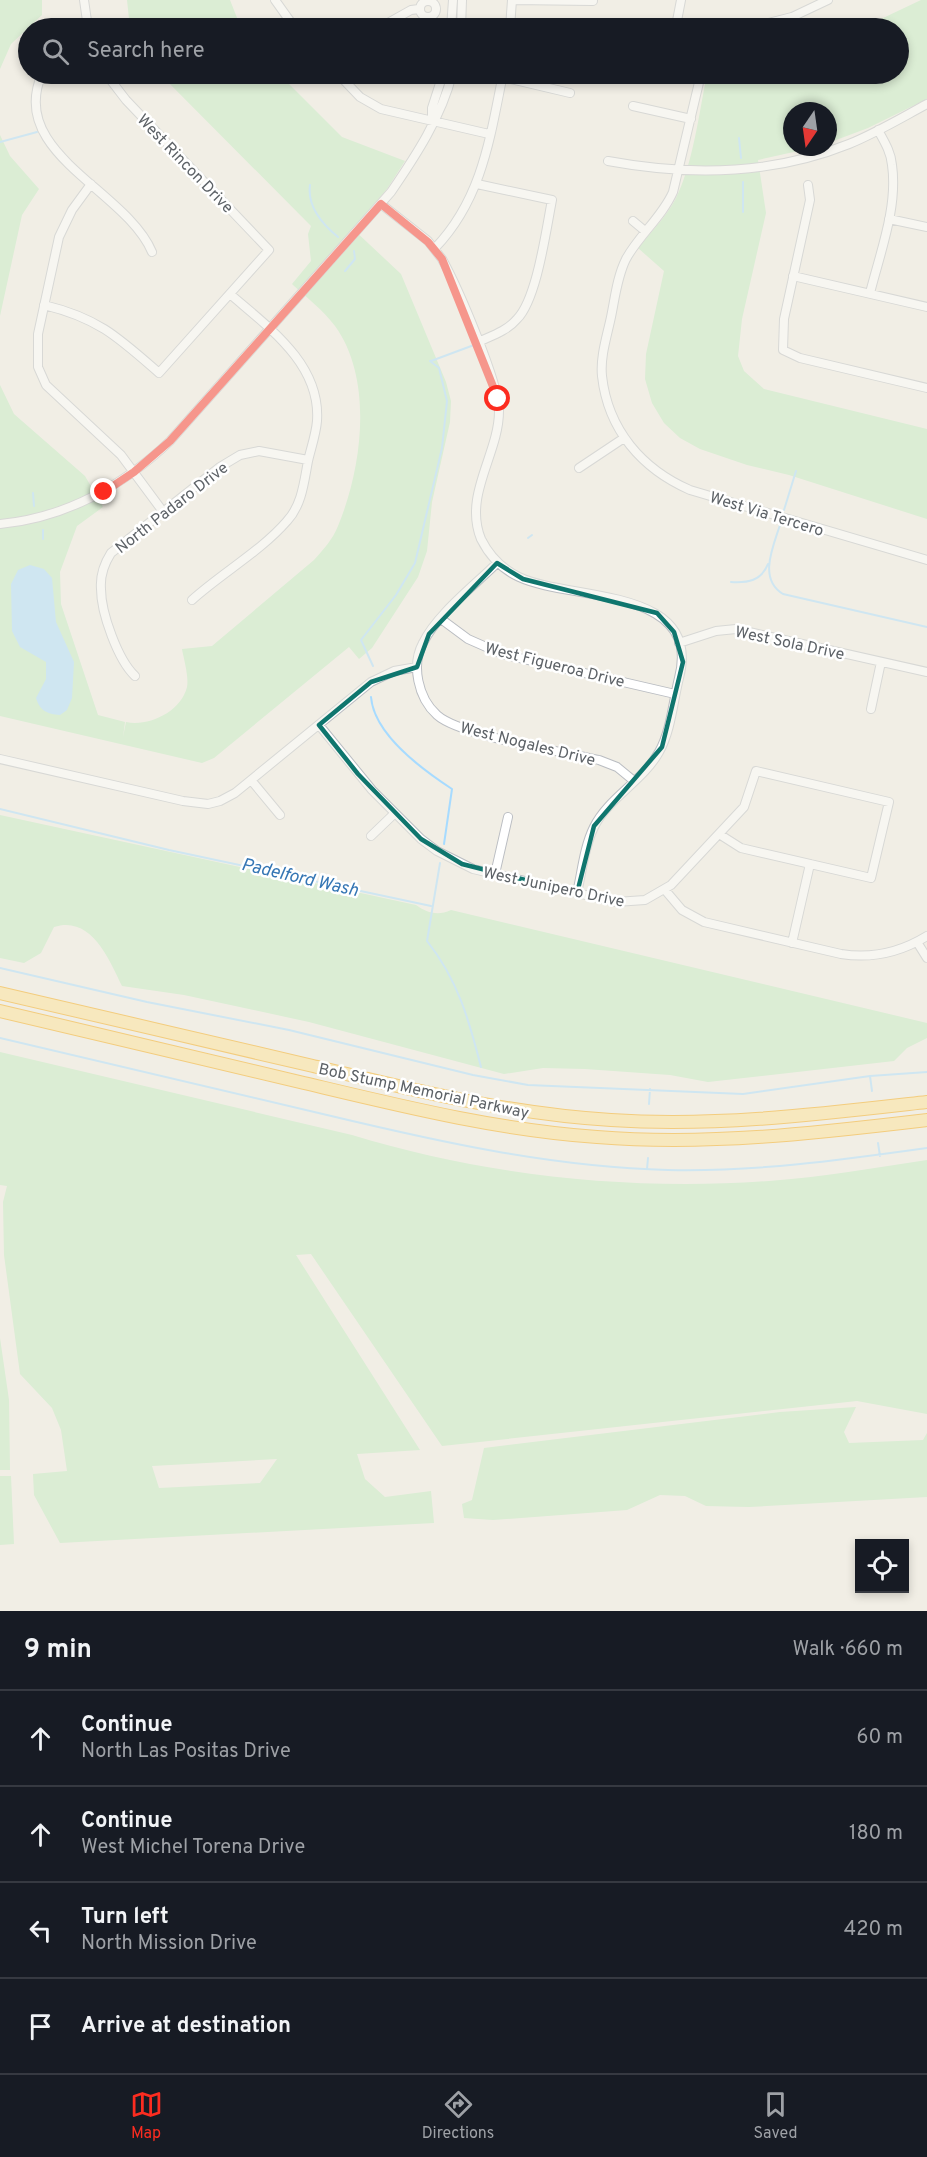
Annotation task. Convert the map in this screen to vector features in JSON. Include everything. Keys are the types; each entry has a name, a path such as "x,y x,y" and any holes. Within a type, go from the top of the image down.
{"highway":[{"name":"Bob Stump Memorial Parkway","path":"0,993 421,1092 541,1114 618,1121 706,1123 793,1118 927,1102"},
{"name":"Bob Stump Memorial Parkway","path":"0,1011 439,1114 539,1131 643,1140 711,1140 792,1136 927,1120"}],"street":[{"path":"84,0 87,18"},
{"path":"274,0 288,18"},
{"path":"452,18 453,0"},
{"path":"461,18 462,0"},
{"path":"511,18 512,0 593,2"},
{"path":"678,18 681,0"},
{"path":"788,18 828,0"},
{"path":"397,18 411,10 419,9"},
{"path":"40,84 35,105 41,130 53,147 141,229 152,252"},
{"name":"West Rincon Drive","path":"114,84 126,100 269,250 230,294"},
{"path":"349,84 370,104 381,109 489,134"},
{"path":"432,120 432,108 440,84"},
{"path":"0,524 45,515 104,492 134,472 170,441 381,204 412,160 432,120 441,111 449,84"},
{"path":"435,248 463,215 477,184 500,84"},
{"path":"536,84 570,93"},
{"name":"West Via Tercero","path":"699,84 678,170 665,208 645,231 621,270 604,349 602,375 609,408 624,438 636,454 668,480 690,490 927,560"},
{"path":"608,161 678,170 737,170 781,164 849,144 927,104"},
{"path":"633,106 691,119"},
{"path":"870,293 889,219 892,165 888,149 878,130"},
{"path":"91,184 72,210 59,237 36,354 38,367 46,385 115,449 164,513"},
{"path":"477,184 552,200 531,294 524,311 506,329 478,342"},
{"path":"808,185 810,200 784,319 783,350 800,358 927,388"},
{"path":"381,204 435,248 448,269 495,387 499,411 495,436 477,499 476,517 482,538 498,562 523,579 649,609 664,618 680,643 682,667 662,747 594,826 577,893"},
{"path":"889,219 927,227"},
{"path":"633,221 645,231"},
{"path":"794,276 927,307"},
{"path":"44,305 76,313 100,324 159,373 230,294 292,351 311,382 317,421 299,501 287,521 192,600"},
{"path":"579,468 624,438"},
{"name":"North Padaro Drive","path":"135,676 125,667 119,654 102,599 101,580 106,561 120,544 164,513 220,467 240,455 258,451 308,460"},
{"path":"0,759 197,804 220,801 251,780 379,677 394,671 417,667 424,641 441,619 498,562"},
{"name":"West Figueroa Drive","path":"441,619 468,639 502,654 675,694"},
{"name":"West Sola Drive","path":"680,643 716,631 736,629 927,672"},
{"path":"871,709 881,662"},
{"name":"West Nogales Drive","path":"417,667 418,680 428,704 447,722 466,730 599,760 616,768 634,781"},
{"name":"West Junipero Drive","path":"319,725 358,774 394,813 437,851 473,869 623,902 645,900 665,890"},
{"path":"719,834 741,848 871,878 888,802 756,771 744,807 665,890 682,910 704,922 859,956 888,953 927,936"},
{"path":"251,780 280,815"},
{"path":"371,836 394,813"},
{"path":"495,874 508,817"},
{"path":"792,943 810,864"},
{"path":"917,942 927,958"}],"highlighted area":[{"path":"497,563 523,579 657,613 674,632 683,662 662,747 594,826 577,893 462,864 421,839 358,774 319,725 371,682 417,667 429,634"}],"green space":[{"path":"0,0 42,0 42,15 39,18 18,18 18,37 11,44 0,69"},
{"path":"127,0 230,0 237,18 129,18"},
{"path":"921,0 927,0 927,99 868,128 837,140 837,102 783,102 783,154 758,160 766,213 742,319 738,356 744,371 764,389 927,429 927,519 700,449 680,438 664,423 652,403 645,379 646,354 664,271 638,248 667,213 681,186 695,138 705,84 909,84 909,18 883,18"},
{"path":"170,84 289,84 342,137 405,161 387,189 353,229 401,274 446,382 451,401 450,422 432,502 427,551 418,577 372,648 359,659 349,647 214,758 202,763 0,716 0,385 14,414 85,476 103,507 77,526 60,572 61,604 98,715 125,722 123,737 126,722 144,722 162,716 178,704 184,696 187,678 182,649 212,646 314,560 328,544 336,531 353,478 358,451 359,398 355,372 347,348 335,326 292,284 311,261 308,234 311,226"},
{"path":"0,135 10,156 39,189 22,215 0,316"},
{"path":"0,815 416,905 433,913 451,910 927,1023 927,1038 907,1048 894,1061 708,1082 670,1075 585,1069 543,1068 504,1074 309,1022 184,995 122,986 105,952 88,933 78,927 67,925 54,927 41,953 24,963 0,958"},
{"path":"0,1052 454,1161 559,1177 611,1182 717,1184 809,1177 927,1160 927,1414 857,1401 442,1446 311,1254 296,1255 420,1450 357,1454 365,1479 385,1497 431,1491 434,1523 60,1543 34,1495 33,1474 67,1471 61,1430 52,1408 20,1374 4,1255 3,1202 7,1186 0,1185","holes":["277,1459 260,1483 159,1488 152,1466"]},
{"path":"0,1338 9,1400 10,1470 0,1470"},
{"path":"856,1407 844,1432 849,1443 923,1440 927,1433 927,1497 749,1507 706,1506 685,1496 660,1495 627,1510 493,1520 464,1518 462,1504 472,1500 484,1448 780,1412"},
{"path":"0,1476 11,1476 14,1544 0,1545"}],"water":[{"path":"30,565 44,569 52,578 56,622 74,662 72,698 67,710 60,715 45,711 36,698 46,679 46,662 20,647 12,631 11,584 18,570"}],"waterway":[{"path":"0,142 37,132"},
{"path":"739,138 741,158"},
{"path":"743,182 743,212"},
{"path":"310,185 313,207 326,226 338,237"},
{"path":"345,271 355,259 354,251"},
{"path":"431,361 474,345"},
{"path":"373,666 361,640 396,595 415,563 442,448 447,401 439,368 430,361"},
{"path":"784,510 796,471"},
{"path":"33,493 34,506"},
{"path":"780,525 771,553 769,571 775,588 783,594 927,627"},
{"path":"43,530 43,539"},
{"path":"528,538 532,535"},
{"path":"731,582 753,580 762,574 768,564"},
{"path":"371,697 374,711 390,738 414,762 452,789 444,844"},
{"name":"Padelford Wash","path":"0,809 169,850 431,906"},
{"name":"Padelford Wash","path":"440,863 427,941 455,986 467,1017 481,1067"},
{"path":"0,968 147,1002 289,1030 473,1075 528,1085 743,1094 870,1076 927,1072"},
{"path":"0,1038 412,1135 496,1152 582,1164 668,1170 733,1169 830,1161 927,1148"},
{"path":"870,1076 872,1091"},
{"path":"649,1104 650,1089"},
{"path":"878,1143 880,1156"},
{"path":"647,1169 648,1158"}],"route":[{"path":"104,492 134,472 170,441 381,204 435,248 448,269 498,399"}]}
